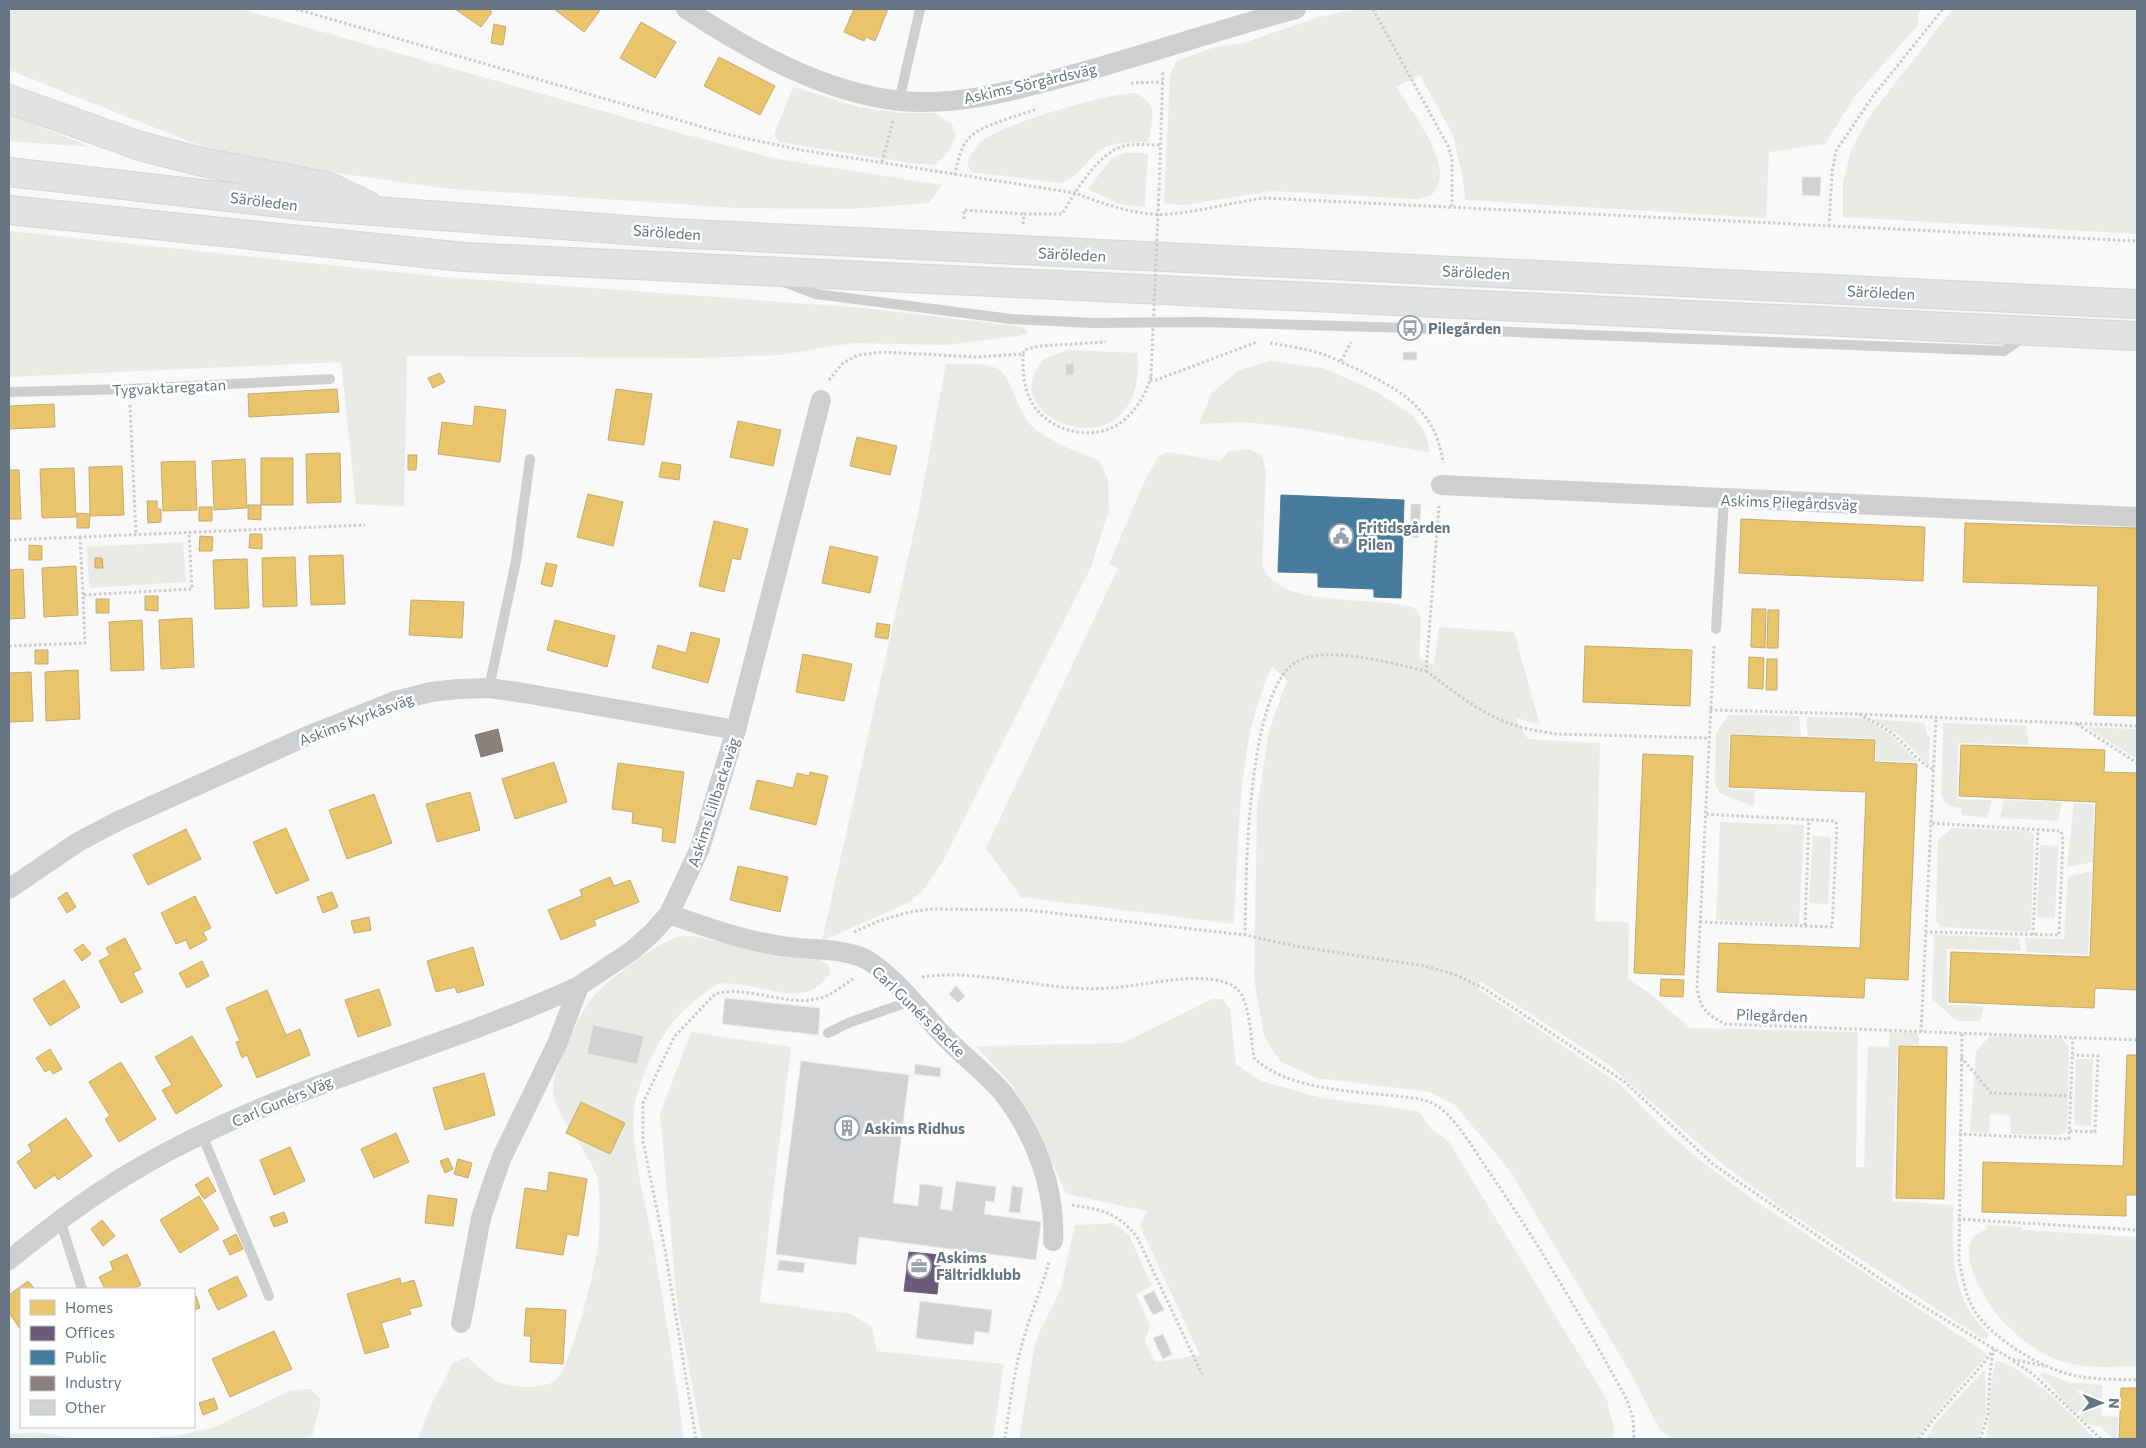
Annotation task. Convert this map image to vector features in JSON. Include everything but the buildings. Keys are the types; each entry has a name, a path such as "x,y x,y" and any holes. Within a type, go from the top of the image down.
{"main road":[{"path":"9,99 140,146 198,161 329,187 382,212"},
{"name":"Säröleden","path":"9,172 307,206 668,233 2137,304"},
{"name":"Säröleden","path":"9,210 464,257 2137,336"}],"street":[{"name":"Askims Sörgårdsväg","path":"686,9 785,66 896,109 932,102 985,97 1162,49 1296,9"},
{"name":"Askims Lillbackaväg","path":"578,986 632,950 652,933 669,914 700,848 736,730 821,400"},
{"name":"Askims Pilegårdsväg","path":"1441,485 2137,517"},
{"name":"Askims Kyrkåsväg","path":"9,889 78,842 112,825 305,737 404,699 431,692 489,688 736,730"},
{"name":"Carl Gunérs Backe","path":"669,914 715,930 780,946 860,957 875,966 943,1036 982,1071 1015,1110 1029,1135 1043,1168 1052,1202 1053,1241"},
{"name":"Carl Gunérs Väg","path":"9,1260 60,1220 135,1169 202,1135 319,1085 473,1031 578,986"},
{"path":"461,1323 473,1253 491,1188 502,1157 557,1044 578,986"}],"lane":[{"path":"896,109 920,9"},
{"path":"757,271 816,294 1011,319 1093,323 1201,322 1410,328 2004,352 2033,330"},
{"name":"Tygvaktaregatan","path":"9,392 129,389 330,379"},
{"path":"489,688 516,561 530,459"},
{"path":"1716,629 1724,499"},
{"path":"828,1034 848,1023 911,1001"},
{"path":"202,1135 269,1296"},
{"path":"60,1220 82,1288"}],"path":[{"path":"296,9 730,135 801,150 882,162 955,176 1075,193 1118,208 1169,214 1265,198 2137,241"},
{"path":"1373,9 1448,146 1453,174 1452,206"},
{"path":"1829,226 1832,172 1836,151 1873,96 1943,9"},
{"path":"1108,342 1040,346 1024,350 1023,373 1029,398 1036,410 1046,420 1063,429 1079,433 1108,428 1122,422 1144,398 1151,378 1163,82 1128,84"},
{"path":"882,162 896,109"},
{"path":"955,176 957,162 969,138 980,130 1038,109"},
{"path":"964,220 964,210 1024,214 1062,214 1075,193 1110,152 1128,145 1160,146"},
{"path":"1023,224 1024,214"},
{"path":"1147,341 1156,340"},
{"path":"1242,341 1260,341 1318,352 1378,377 1397,389 1423,413 1436,433 1443,461 1426,671"},
{"path":"1151,378 1156,380 1260,341"},
{"path":"1341,361 1351,342"},
{"path":"821,400 830,377 843,363 858,355 883,352 976,357 1023,354"},
{"path":"129,389 136,535"},
{"path":"9,540 365,525"},
{"path":"83,595 192,589 189,532"},
{"path":"9,646 85,643 80,537"},
{"name":"Pilegården","path":"1716,629 1708,738 1697,987 1699,1003 1709,1015 1725,1024 2137,1040"},
{"path":"1245,935 1251,798 1259,741 1272,698 1282,675 1296,662 1309,657 1334,655 1363,657 1426,671 1471,702 1506,722 1534,730 1556,734 1708,738"},
{"path":"1710,710 1857,714 2137,726"},
{"path":"1857,714 1880,724 1926,766 1934,770"},
{"path":"1921,1032 1929,824 1936,718"},
{"path":"2077,724 2137,763"},
{"path":"1700,922 1832,926 1837,825 1835,821 1704,814"},
{"path":"1805,925 1808,819"},
{"path":"1925,932 2059,936 2063,848 2061,831 1929,824"},
{"path":"2033,935 2038,830"},
{"path":"843,954 853,932 879,921 910,912 932,909 1027,910 1245,935 1296,946 1425,966 1456,976 1485,989 1625,1082 1722,1170 1901,1293 2033,1374 2101,1439"},
{"path":"696,1439 664,1250 643,1141 643,1103 646,1095 658,1074 674,1037 715,994 734,992 801,1000 820,998 875,966"},
{"path":"891,981 942,974 989,976 1052,986 1108,988 1142,986 1185,978 1207,978 1226,982 1238,990 1244,1000 1254,1058 1261,1065 1284,1076 1310,1084 1345,1091 1421,1099 1434,1104 1462,1132 1522,1219 1558,1278 1627,1400 1634,1418 1634,1439"},
{"path":"1962,1034 1958,1219 1959,1259 1964,1286 1975,1311 1992,1331 2044,1366"},
{"path":"1959,1134 2069,1139 2073,1038"},
{"path":"2070,1131 2095,1132 2098,1056 2072,1055"},
{"path":"1961,1057 1991,1093 2071,1096"},
{"path":"1052,1202 1102,1210 1126,1223 1137,1237 1202,1374"},
{"path":"1958,1219 2137,1230"},
{"path":"1005,1439 1013,1380 1025,1333 1043,1286 1053,1241"},
{"path":"1919,1439 1946,1404 1976,1374 1994,1349"},
{"path":"1980,1439 1988,1415 1990,1372 1994,1349"},
{"path":"2011,1359 2073,1375 2137,1380"}],"shaded area":[{"path":"9,9 242,9 777,159 942,185 929,203 849,209 737,208 441,188 288,166 196,144 9,70"},
{"path":"1354,9 1924,9 1918,13 1918,25 1855,96 1825,144 1769,152 1766,218 1465,200 1463,180 1453,135 1420,75 1396,87 1418,119 1437,158 1440,171 1439,182 1432,195 1416,199 1271,191 1185,205 1164,204 1170,76 1176,61 1215,47 1244,43 1319,17"},
{"path":"1953,9 2137,9 2137,234 1843,217 1843,182 1851,150 1869,117"},
{"path":"793,87 859,107 901,113 935,113 952,124 956,136 949,151 935,165 910,163 779,142 774,134"},
{"path":"1135,93 1143,97 1151,108 1152,120 1148,142 1121,143 1106,147 1094,155 1074,176 1061,183 971,172 967,163 971,154 982,141 994,134 1033,118 1079,104 1101,98"},
{"path":"9,114 91,147 9,141"},
{"path":"1124,153 1148,153 1145,207 1120,204 1088,189 1112,158"},
{"path":"9,231 444,277 864,308 1024,327 1028,332 1018,336 946,345 853,343 780,355 701,358 407,356 404,507 356,504 341,362 9,377"},
{"path":"1068,350 1138,353 1138,377 1128,406 1112,421 1092,428 1071,426 1053,418 1038,406 1032,390 1035,373 1043,360"},
{"path":"1270,361 1323,368 1375,391 1411,414 1426,434 1430,453 1305,429 1245,422 1199,424 1211,394 1239,370"},
{"path":"946,364 984,365 996,368 1002,372 1011,386 1023,414 1034,428 1074,451 1099,460 1108,479 1109,510 1091,567 942,863 923,890 910,902 822,941 918,513"},
{"path":"1248,449 1262,455 1266,472 1262,565 1270,578 1283,587 1319,597 1399,604 1415,608 1421,619 1419,658 1434,665 1439,627 1514,632 1540,725 1515,718 1528,739 1600,743 1595,921 1629,922 1628,979 1648,992 1690,1028 1858,1032 1856,1167 1864,1167 1868,1046 1889,1047 1890,1032 1918,1033 1919,1045 1898,1045 1892,1201 1953,1205 1954,1257 1960,1290 1966,1305 1988,1333 1988,1338 1983,1339 1779,1206 1720,1162 1608,1064 1480,981 1477,988 1618,1083 1674,1138 1707,1166 1754,1200 1987,1355 1940,1408 1917,1439 1672,1439 1660,1430 1631,1374 1510,1171 1455,1105 1430,1092 1316,1078 1280,1061 1264,1036 1254,979 1257,809 1269,731 1287,680 1272,667 1260,696 1245,759 1241,793 1234,924 1021,897 986,848 1118,568 1109,564 1144,482 1159,455 1169,452 1220,461 1228,452"},
{"path":"183,542 186,582 89,588 87,547"},
{"path":"1729,715 1799,716 1801,736 1729,734 1728,789 1755,790 1754,807 1720,793 1715,784 1716,733"},
{"path":"1808,717 1865,718 1894,738 1918,762 1876,761 1876,739 1808,736 1806,723"},
{"path":"1871,719 1924,723 1927,735 1930,737 1928,765 1898,734"},
{"path":"1943,723 2026,726 2029,745 1958,743 1957,799 1992,800 1987,818 1962,815 1961,808 1944,802 1941,795"},
{"path":"2086,727 2137,729 2137,759"},
{"path":"2004,800 2062,802 2058,821 2000,818"},
{"path":"2074,803 2094,804 2093,862 2067,867"},
{"path":"1720,822 1804,825 1799,924 1716,920"},
{"path":"1952,828 2028,831 2034,835 2031,929 2027,932 1941,927 1936,921 1938,840"},
{"path":"1813,836 1831,837 1828,904 1809,903"},
{"path":"2040,845 2058,846 2055,918 2037,917"},
{"path":"2092,871 2088,955 2027,952 2025,938 2064,939 2068,876"},
{"path":"1934,935 2019,938 2021,951 1947,949 1947,1005 1984,1006 1980,1021 1957,1021 1932,999"},
{"path":"693,936 782,955 817,958 829,965 830,974 813,989 797,994 731,983 721,983 714,986 673,1021 659,1043 640,1084 635,1103 634,1119 636,1153 661,1287 684,1439 418,1439 431,1405 453,1363 467,1357 496,1381 517,1386 534,1387 549,1384 555,1381 561,1374 581,1318 592,1275 598,1246 600,1209 596,1174 557,1107 553,1087 555,1078 574,1028 592,998 633,963 658,946 678,937"},
{"path":"1212,999 1223,999 1230,1009 1236,1064 1261,1081 1322,1098 1418,1111 1431,1129 1449,1142 1607,1400 1614,1430 1613,1439 1019,1439 1038,1335 1060,1291 1075,1225 1113,1223 1129,1235 1152,1286 1136,1294 1150,1325 1145,1341 1155,1362 1200,1355 1140,1226 1147,1211 1066,1194 1036,1125 1012,1085 976,1046 1123,1043"},
{"path":"691,1032 791,1047 760,1302 851,1314 872,1327 877,1351 1004,1364 993,1439 702,1439 677,1302 660,1114"},
{"path":"1990,1036 2062,1039 2069,1046 2067,1130 2060,1135 2011,1134 2010,1115 1990,1114 1989,1133 1970,1132 1976,1051"},
{"path":"2076,1059 2093,1059 2091,1126 2074,1125"},
{"path":"1987,1225 2021,1227 2022,1230 2137,1237 2137,1366 2097,1367 2067,1363 2042,1353 2011,1329 1993,1309 1978,1285 1969,1257 1970,1245 1975,1236 1986,1230"},
{"path":"1997,1361 2009,1365 2022,1373 2049,1394 2095,1439 1985,1439 1989,1421 1994,1366"},
{"path":"1985,1369 1986,1414 1978,1439 1925,1439 1938,1420"},
{"path":"2042,1372 2068,1382 2102,1385 2101,1416 2118,1417 2117,1439 2113,1439 2100,1426 2082,1420 2040,1376"},
{"path":"311,1389 321,1400 313,1434 309,1439 132,1439 175,1436 215,1427 291,1390"},
{"path":"39,1432 78,1439 9,1439 9,1434"}],"place":[{"name":"Pilegården","path":"1410,328"},
{"name":"Fritidsgården Pilen","path":"1341,536"},
{"name":"Askims Ridhus","path":"847,1128"},
{"name":"Askims Fältridklubb","path":"919,1266"}]}
